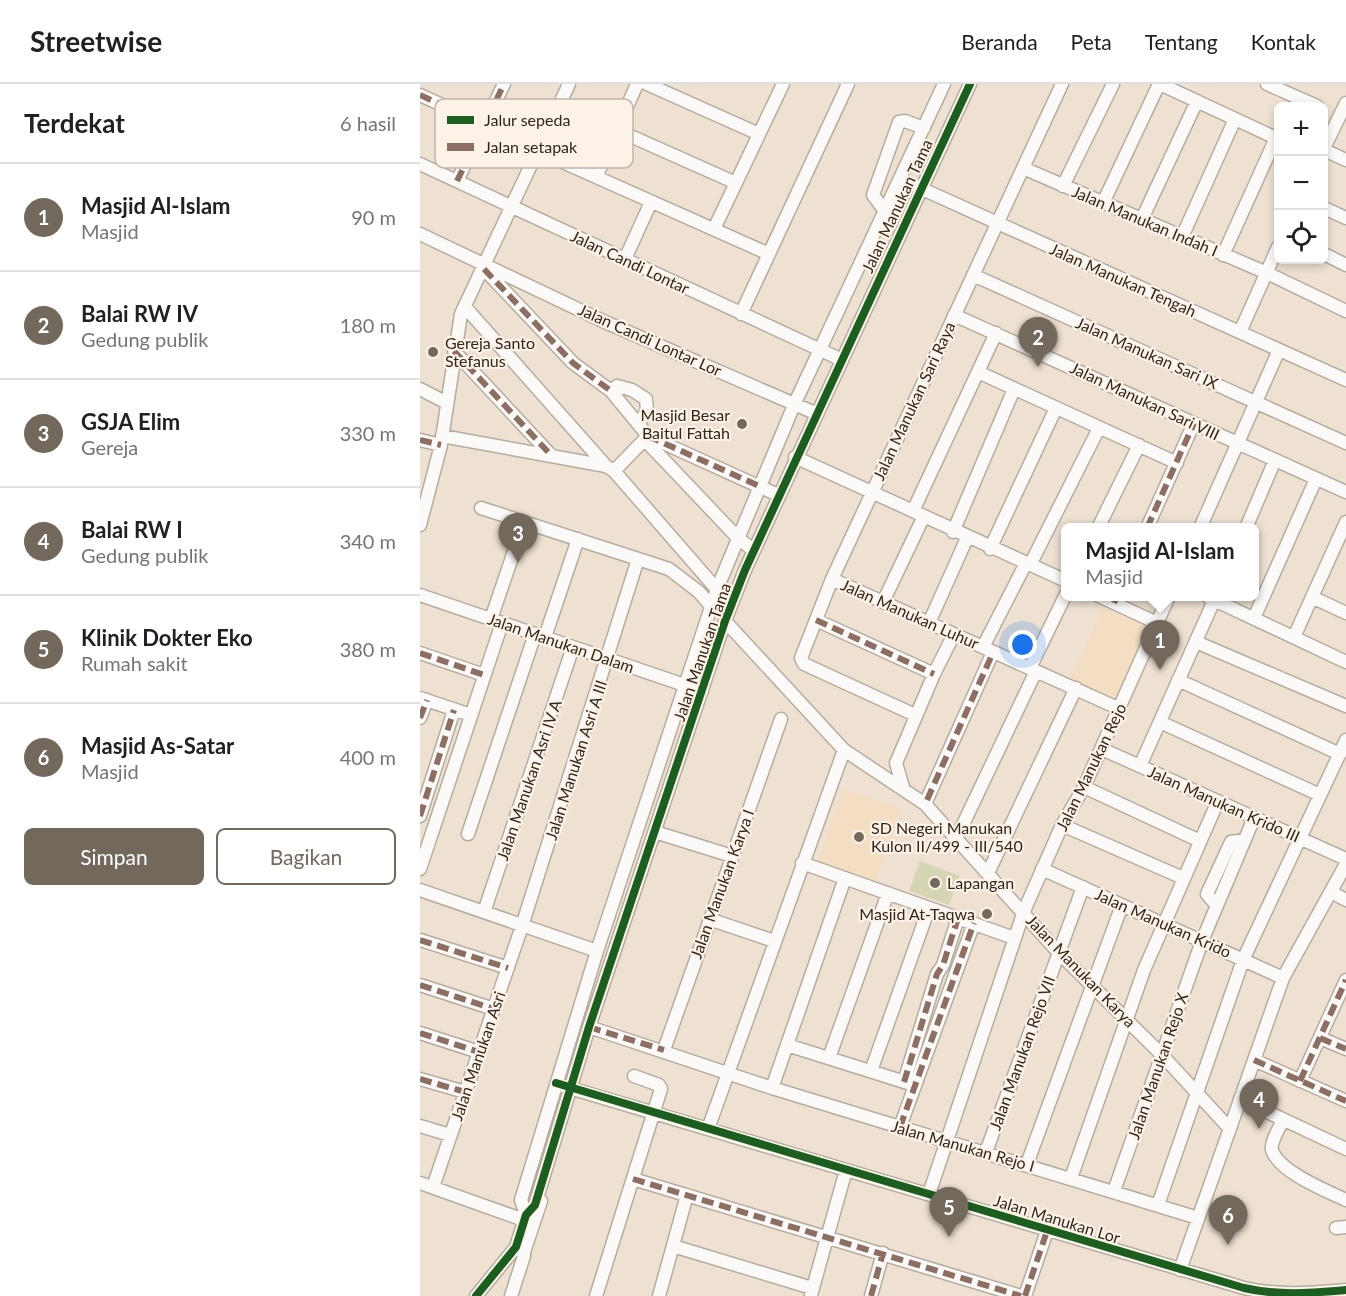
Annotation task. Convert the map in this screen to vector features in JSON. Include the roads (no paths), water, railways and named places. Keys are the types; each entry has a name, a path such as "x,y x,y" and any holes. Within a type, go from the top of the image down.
{"street":[{"path":"496,99 504,84"},
{"path":"562,99 569,84"},
{"path":"630,99 637,84"},
{"path":"646,84 759,134"},
{"path":"741,314 848,84"},
{"name":"Jalan Manukan Tama","path":"525,1218 521,1200 581,1000 717,589 794,405 944,84"},
{"name":"Jalan Manukan Tama","path":"525,1218 535,1205 574,1089 589,1027 730,607 753,550 815,413 970,84"},
{"name":"Jalan Manukan Sari Raya","path":"915,715 801,661 832,579 1062,84"},
{"path":"1063,186 1113,84"},
{"path":"1103,203 1160,84 1274,138"},
{"path":"1268,84 1308,102"},
{"path":"714,230 780,85"},
{"path":"420,95 435,102"},
{"path":"1142,219 1197,101"},
{"path":"1328,109 1344,108 1328,139"},
{"path":"1182,237 1235,119"},
{"path":"884,210 873,195 899,122 905,121 924,128"},
{"path":"633,137 736,183"},
{"path":"1223,255 1274,145"},
{"path":"1328,151 1346,160"},
{"name":"Jalan Candi Lontar","path":"420,164 840,359"},
{"path":"457,181 463,168"},
{"path":"420,525 442,441 461,314 466,308 530,168"},
{"path":"576,168 769,254"},
{"path":"596,177 600,168"},
{"name":"Jalan Manukan Indah I","path":"1023,168 1267,273 1346,311"},
{"name":"Jalan Manukan Tengah","path":"900,180 1346,380"},
{"path":"625,259 651,202"},
{"path":"1328,210 1346,218"},
{"name":"Jalan Candi Lontar Lor","path":"420,234 485,267 720,376 815,413"},
{"path":"1240,332 1274,256"},
{"path":"1328,256 1346,265"},
{"path":"485,267 573,363 611,391 638,424 646,438 738,538 753,550"},
{"name":"Jalan Manukan Sari IX","path":"973,275 1346,443"},
{"path":"466,308 717,589 730,607"},
{"name":"Jalan Manukan Sari VIII","path":"954,315 1346,492"},
{"path":"883,602 918,514 996,333"},
{"path":"1202,523 1279,350"},
{"path":"454,351 550,454"},
{"path":"978,372 1177,463"},
{"path":"611,391 617,386 624,386 646,399 647,411 638,424"},
{"path":"953,532 1014,388"},
{"path":"420,389 447,403"},
{"path":"990,549 1056,408"},
{"path":"1150,523 1194,423"},
{"path":"925,804 988,649 1028,565 1099,428"},
{"path":"610,468 646,438"},
{"path":"646,438 778,495"},
{"path":"420,440 550,454 610,468"},
{"path":"1100,523 1139,445"},
{"path":"795,457 953,532 1061,579"},
{"path":"1248,523 1275,460"},
{"path":"1254,618 1316,479"},
{"path":"482,508 676,573 711,606"},
{"path":"420,869 484,675 524,522"},
{"path":"1294,637 1346,522"},
{"path":"929,622 967,538"},
{"path":"468,834 578,539"},
{"name":"Jalan Manukan Asri A III","path":"522,926 609,659 638,559"},
{"name":"Jalan Manukan Luhur","path":"832,579 1120,709"},
{"name":"Jalan Manukan Dalam","path":"420,595 702,691"},
{"path":"1312,597 1346,613"},
{"path":"957,837 1062,601"},
{"path":"1117,601 1157,623"},
{"name":"Jalan Manukan Rejo","path":"929,1194 1024,911 1062,825 1084,788 1167,601"},
{"path":"1140,766 1196,642 1212,601"},
{"path":"1219,601 1346,662"},
{"path":"816,620 933,674"},
{"name":"Jalan Manukan Karya","path":"725,621 844,750 873,771 903,787 925,804 1059,952 1162,1055 1195,1094 1230,1129"},
{"path":"903,787 896,763 933,674 954,634"},
{"path":"1196,642 1346,706"},
{"name":"Jalan Manukan Asri IV A","path":"484,912 573,647"},
{"path":"420,653 484,675"},
{"path":"1179,680 1340,754"},
{"path":"988,873 1076,688"},
{"path":"420,718 423,699 471,715"},
{"path":"420,816 454,710"},
{"name":"Jalan Manukan Karya I","path":"664,1050 781,719"},
{"path":"1160,722 1320,795"},
{"path":"1158,1205 1243,960 1346,740"},
{"name":"Jalan Manukan Krido III","path":"1102,749 1346,859"},
{"path":"708,1129 844,750"},
{"path":"656,778 673,782"},
{"path":"1084,788 1200,840"},
{"path":"1071,1178 1162,923 1218,801"},
{"name":"Jalan Manukan Rejo X","path":"1114,1191 1202,941 1254,818"},
{"path":"1062,825 1183,878"},
{"path":"655,832 732,856"},
{"path":"802,863 1014,938"},
{"path":"1180,1270 1283,978 1346,864"},
{"name":"Jalan Manukan Krido","path":"1042,869 1283,978"},
{"path":"772,1088 845,878"},
{"name":"Jalan Manukan Rejo VII","path":"987,1152 1083,887"},
{"path":"420,890 597,951"},
{"path":"1331,892 1346,900"},
{"path":"829,1058 888,893"},
{"path":"1027,1164 1122,905"},
{"path":"871,1071 929,908"},
{"path":"900,1127 937,974 943,966 958,918"},
{"path":"709,919 774,940"},
{"path":"909,1083 974,923"},
{"name":"Jalan Manukan Asri","path":"433,1187 522,926"},
{"path":"420,940 508,968"},
{"path":"1300,1081 1342,998 1346,980"},
{"path":"420,985 494,1009"},
{"path":"581,1000 597,1005"},
{"name":"Jalan Manukan Rejo I","path":"589,1027 664,1050 772,1088 1198,1218"},
{"path":"420,1033 479,1052"},
{"path":"1320,1038 1346,1049"},
{"path":"787,1045 909,1083"},
{"path":"1254,1060 1346,1101"},
{"path":"596,1296 654,1113 660,1087 634,1076"},
{"path":"420,1079 465,1092"},
{"name":"Jalan Manukan Lor","path":"556,1083 1180,1270 1243,1292 1287,1294 1346,1290"},
{"path":"476,1296 520,1249 574,1089"},
{"path":"1240,1099 1346,1149"},
{"path":"1283,1120 1272,1144 1276,1157 1302,1178 1346,1200"},
{"path":"420,1126 450,1135"},
{"path":"673,1246 811,1292 846,1170"},
{"path":"633,1179 1023,1296 1047,1231"},
{"path":"420,1183 525,1218 511,1296"},
{"path":"659,1296 687,1195"},
{"path":"871,1296 883,1253"}],"place":[{"name":"Gereja Santo Stefanus","path":"433,352"},
{"name":"Balai RW IV","path":"1038,367"},
{"name":"Masjid Besar Baitul Fattah","path":"742,424"},
{"name":"GSJA Elim","path":"518,563"},
{"name":"Masjid Al-Islam","path":"1160,670"},
{"name":"SD Negeri Manukan Kulon II/499 - III/540","path":"859,837"},
{"name":"Lapangan","path":"935,883"},
{"name":"Masjid At-Taqwa","path":"987,914"},
{"name":"Balai RW I","path":"1259,1129"},
{"name":"Klinik Dokter Eko","path":"949,1237"},
{"name":"Masjid As-Satar","path":"1228,1245"}]}
